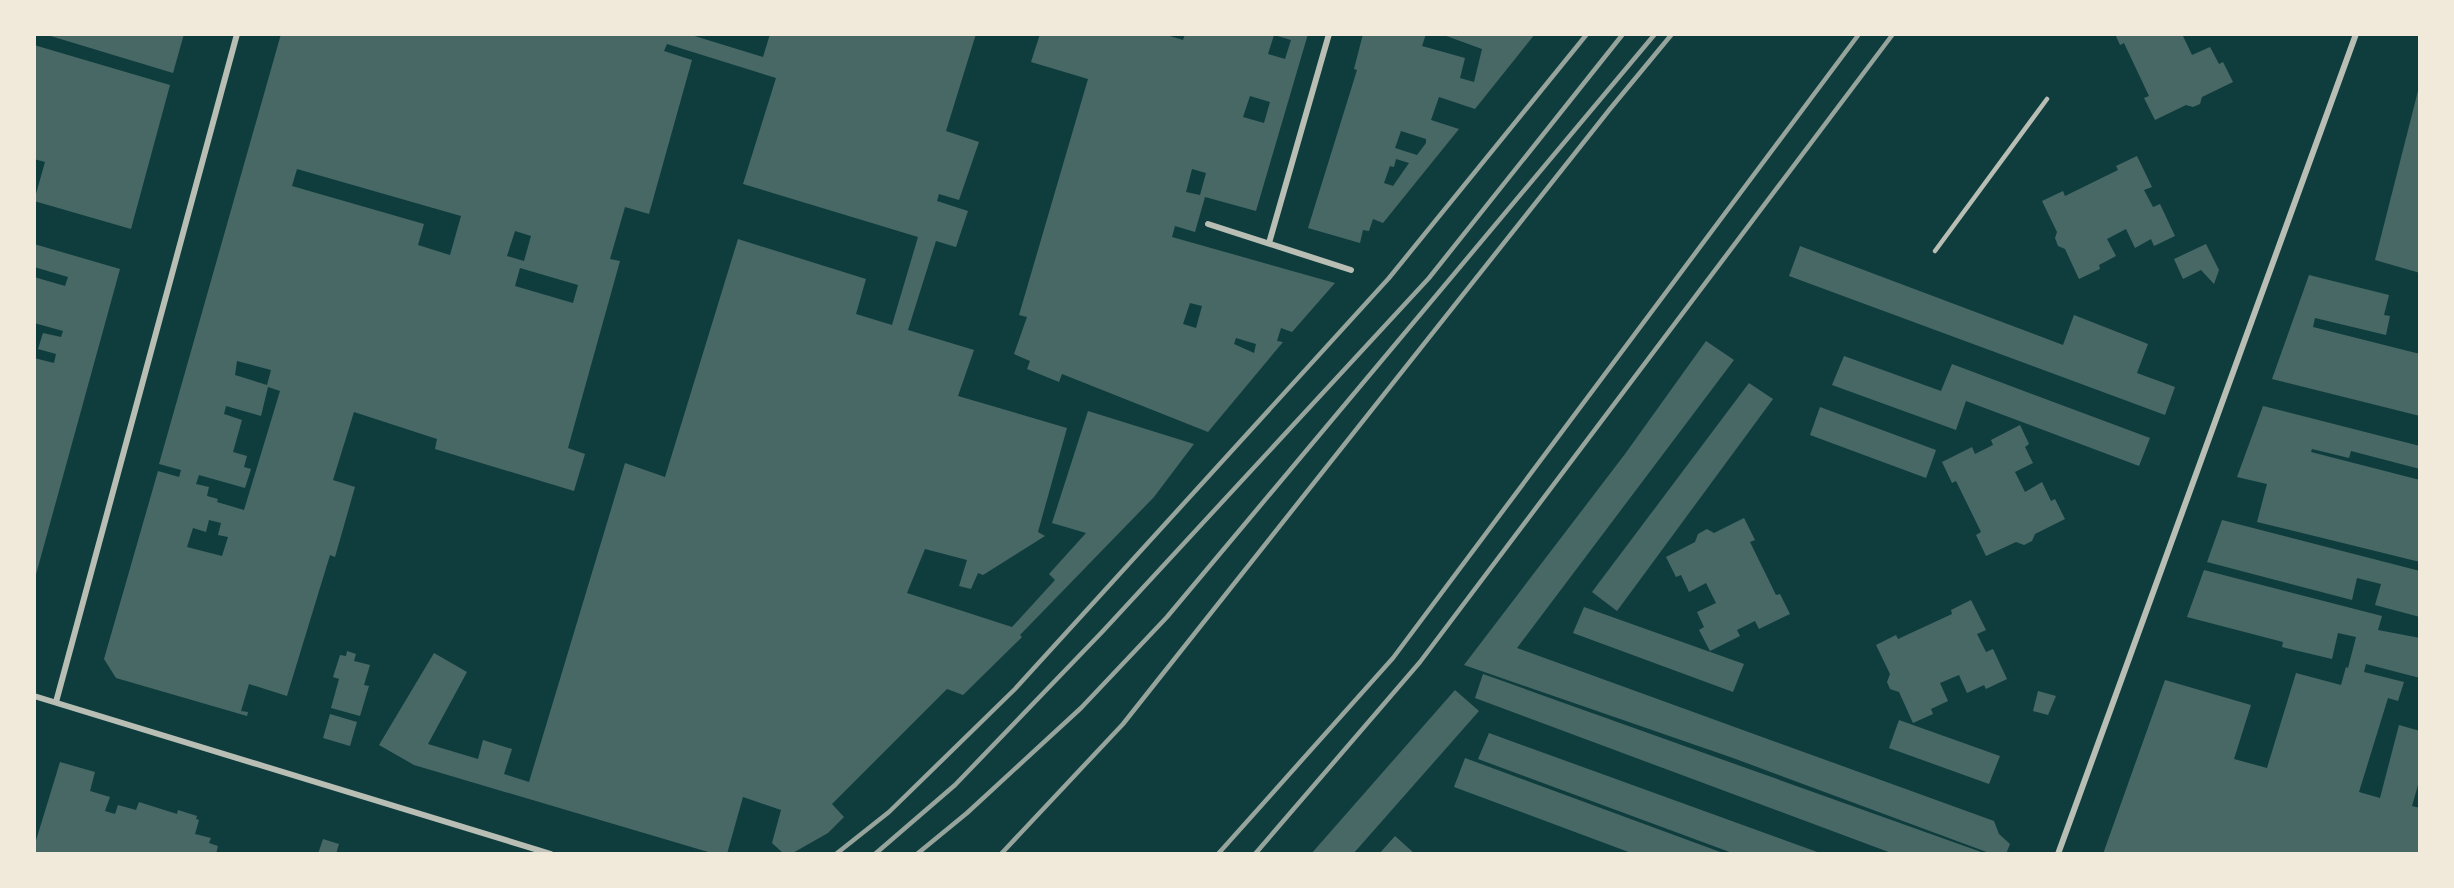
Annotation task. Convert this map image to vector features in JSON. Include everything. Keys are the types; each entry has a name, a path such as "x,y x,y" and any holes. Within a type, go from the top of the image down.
{"street":[{"path":"56,702 237,34"},
{"path":"1269,243 1329,34"},
{"path":"2058,854 2356,34"},
{"path":"1208,224 1351,270"},
{"path":"34,696 551,854"}],"lane":[{"path":"1935,251 2047,99"}],"building":[{"path":"44,34 184,34 173,73"},
{"path":"281,34 688,34 763,57 770,34 976,34 946,131 979,142 959,200 939,194 937,201 968,211 956,247 936,241 908,330 974,350 958,396 1067,428 1038,532 1045,536 983,575 978,573 971,589 959,586 967,560 925,549 907,593 1012,627 1055,580 1049,574 1086,533 1052,523 1088,411 1194,444 1154,497 1020,635 1022,637 963,695 947,689 832,804 844,817 828,833 791,854 784,854 772,843 781,810 743,797 727,854 715,854 414,765 379,745 434,653 467,672 428,744 478,759 483,740 512,749 504,774 529,782 625,463 665,477 738,239 866,279 856,314 892,325 918,237 743,184 776,78 667,44 664,51 692,60 649,214 625,207 610,259 620,261 568,448 585,454 574,491 435,449 437,439 354,412 333,480 355,487 335,557 330,555 287,696 249,684 241,711 248,712 247,716 116,678 104,659 158,471 179,477 181,470 159,464","holes":["297,169 461,216 450,255 418,245 424,224 292,186","515,231 531,236 524,261 507,256","520,268 578,285 573,303 515,286","237,361 271,370 267,385 235,375","268,387 280,391 244,510 217,502 218,499 207,496 209,487 196,484 199,475 245,488 251,469 244,467 247,456 233,452 242,420 224,414 226,406 261,416","209,520 221,523 218,535 228,537 222,556 187,547 193,528 206,532"]},
{"path":"1040,34 1163,34 1183,40 1185,34 1308,34 1256,211 1205,197 1195,232 1175,226 1172,237 1335,283 1292,332 1281,328 1277,341 1283,342 1208,432 1062,374 1059,382 1027,369 1030,361 1014,354 1027,317 1019,315 1088,79 1031,62","holes":["1274,35 1291,40 1285,59 1268,54","1250,96 1270,102 1264,123 1243,117","1192,169 1206,173 1200,195 1186,192","1190,303 1202,306 1196,328 1183,324","1236,338 1256,344 1254,353 1234,344"]},
{"path":"1363,34 1426,34 1422,46 1465,58 1460,78 1474,82 1482,49 1441,34 1535,34 1475,109 1439,97 1431,120 1459,129 1383,223 1373,219 1369,231 1363,230 1360,243 1308,228 1357,70 1354,69","holes":["1401,131 1426,139 1426,143 1417,155 1395,148","1396,159 1409,163 1393,186 1384,183 1390,166 1394,167"]},
{"path":"2115,34 2186,34 2183,36 2192,55 2210,47 2219,64 2223,62 2233,82 2202,97 2200,104 2193,107 2186,105 2155,120 2144,98 2149,96 2124,43 2120,45"},
{"path":"34,45 170,85 131,229 34,201 45,162 34,159"},
{"path":"2420,87 2420,273 2375,260"},
{"path":"2137,156 2152,187 2144,190 2153,207 2160,204 2175,236 2154,246 2151,239 2135,248 2126,229 2107,239 2116,256 2099,265 2100,269 2079,279 2065,249 2058,246 2055,238 2057,232 2042,201 2063,191 2065,196 2118,170 2116,166"},
{"path":"34,244 120,269 35,578 34,358 54,363 56,354 38,349 43,333 61,337 63,331 34,323 34,277 65,286 68,277 34,267"},
{"path":"2206,244 2219,270 2214,284 2201,270 2183,279 2174,259"},
{"path":"1800,246 2063,345 2074,315 2148,344 2137,373 2175,387 2165,415 1789,276"},
{"path":"2309,275 2389,295 2384,315 2390,316 2386,335 2315,318 2313,327 2420,354 2420,416 2272,379"},
{"path":"1706,341 1734,360 1517,648 1994,821 1999,834 2010,844 2006,854 1992,854 1733,758 1464,665 1625,454"},
{"path":"1844,356 1941,391 1952,364 2150,438 2139,466 1966,401 1956,430 1832,385"},
{"path":"1749,383 1773,399 1617,611 1592,592"},
{"path":"2263,406 2420,446 2420,469 2351,451 2349,458 2312,449 2311,452 2420,480 2420,562 2257,522 2267,484 2237,477"},
{"path":"1820,407 1936,450 1926,478 1810,435"},
{"path":"2020,425 2029,444 2025,447 2033,463 2015,472 2025,492 2042,482 2051,501 2055,499 2065,519 2035,534 2032,541 2024,545 2016,542 1986,556 1976,535 1981,532 1956,481 1952,483 1942,462 1972,447 1975,454 1993,445 1991,440"},
{"path":"1744,518 1755,540 1750,542 1776,595 1780,594 1790,614 1759,629 1755,621 1737,630 1740,636 1710,651 1699,630 1704,627 1697,612 1716,603 1706,583 1689,592 1681,575 1676,577 1666,557 1695,542 1698,534 1707,529 1714,533"},
{"path":"2222,520 2420,571 2420,617 2375,605 2381,584 2357,578 2352,600 2207,562"},
{"path":"2204,570 2382,616 2378,630 2420,638 2420,678 2366,664 2364,672 2404,682 2398,701 2388,698 2359,792 2380,798 2399,725 2420,731 2420,778 2412,806 2420,808 2420,854 2103,854 2165,680 2251,705 2234,759 2267,768 2296,673 2341,685 2346,667 2348,668 2356,637 2338,633 2332,659 2282,647 2283,642 2187,617"},
{"path":"1971,600 1986,630 1977,634 1986,652 1993,649 2007,679 1986,689 1984,685 1967,693 1959,675 1940,683 1948,701 1931,709 1933,714 1913,723 1899,692 1890,689 1887,682 1890,674 1876,645 1896,635 1898,639 1952,614 1951,610"},
{"path":"1584,607 1744,664 1733,692 1573,633"},
{"path":"347,651 356,654 354,661 370,665 364,685 369,686 360,716 331,708 339,679 333,677 340,655 346,656"},
{"path":"1483,674 1984,854 1894,854 1475,698"},
{"path":"1455,690 1479,711 1353,854 1311,854"},
{"path":"2038,691 2056,696 2048,715 2033,711"},
{"path":"330,714 357,722 350,746 323,738"},
{"path":"1899,720 2000,756 1989,784 1889,748"},
{"path":"1489,733 1820,854 1735,854 1478,759"},
{"path":"1465,758 1723,854 1634,854 1454,787"},
{"path":"60,762 95,772 90,791 110,797 105,811 115,814 118,805 136,810 139,802 177,814 178,810 197,816 196,819 199,820 195,834 211,838 209,843 218,846 216,854 34,854 34,847"},
{"path":"1395,836 1415,854 1379,854"},
{"path":"323,839 339,844 336,854 318,854"}],"railway":[{"path":"836,854 889,812 1015,689 1389,278 1587,34"},
{"path":"875,854 955,785 1103,631 1429,278 1623,34"},
{"path":"917,854 967,813 1081,708 1167,617 1655,34"},
{"path":"1001,854 1123,724 1610,109 1672,34"},
{"path":"1218,854 1393,658 1859,34"},
{"path":"1255,854 1420,662 1893,34"}]}
